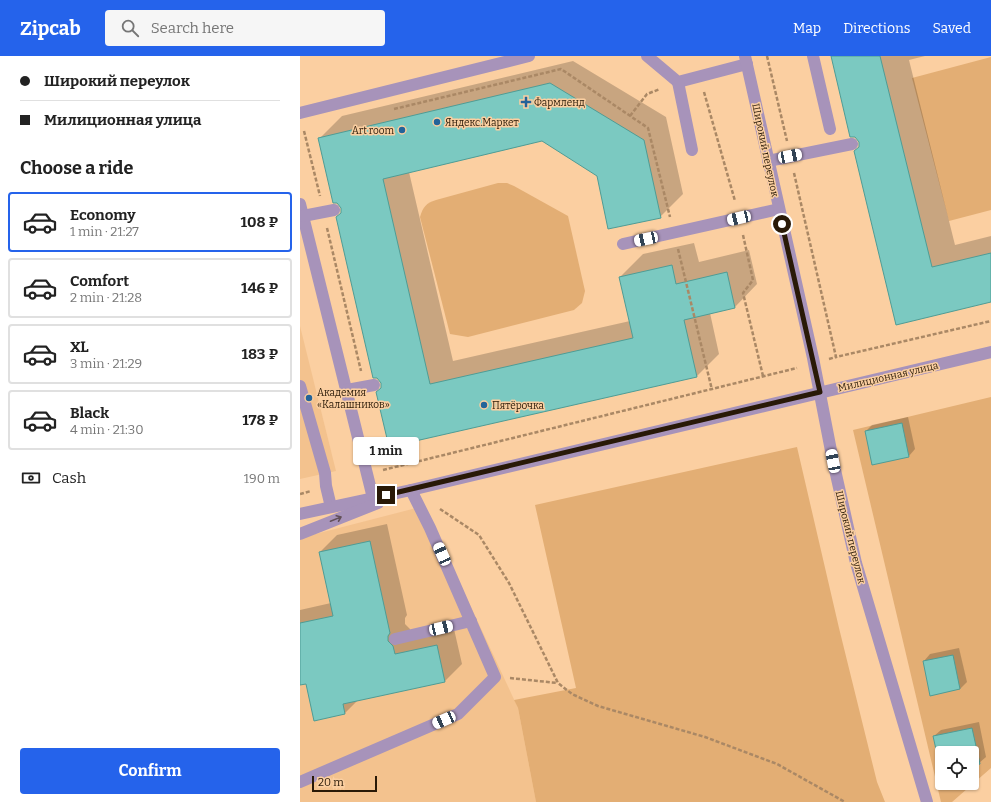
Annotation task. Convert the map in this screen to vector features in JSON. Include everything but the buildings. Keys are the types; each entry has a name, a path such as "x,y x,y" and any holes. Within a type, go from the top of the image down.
{"street":[{"path":"300,113 529,56"},
{"path":"647,56 678,82 692,150"},
{"path":"813,56 830,129"},
{"path":"678,82 746,60"},
{"name":"Широкий переулок","path":"746,60 820,392 833,461 856,563 927,802"},
{"path":"768,161 852,144"},
{"path":"300,204 373,498"},
{"path":"623,244 779,209"},
{"path":"303,216 329,211"},
{"name":"Милиционная улица","path":"300,514 411,490 991,352"},
{"path":"300,386 325,474 331,507"},
{"path":"347,390 370,386"},
{"path":"300,782 458,714 496,677 430,528 411,490"},
{"name":"Милиционная улица","path":"300,534 411,490"},
{"path":"395,639 471,621"}],"path":[{"path":"767,56 836,357 991,320"},
{"path":"387,111 561,69 648,128 712,390"},
{"path":"630,116 647,94 678,82"},
{"path":"300,132 311,129"},
{"path":"304,131 329,211 370,386"},
{"path":"367,473 712,390 763,376"},
{"path":"300,494 326,486"},
{"path":"436,506 479,535 509,583 558,683 572,694 598,706 705,737 777,764 844,802"},
{"path":"496,677 558,683"}],"shaded area":[{"path":"991,57 991,210 949,221 912,78"},
{"path":"498,183 507,183 514,186 568,216 585,291 582,303 574,310 468,337 450,334 420,217 425,206 433,201"},
{"name":"Академия «Калашников»","path":"300,326 336,471 300,479"},
{"path":"991,397 991,768 979,778 979,746 935,746 935,777 853,430"},
{"path":"797,447 877,782 885,802 536,802 518,708 514,700 576,688 535,505"},
{"path":"424,506 518,708 536,802 300,802 300,538"},
{"path":"938,790 966,790 952,802 941,802"}],"place":[{"name":"Фармленд","path":"526,102"},
{"name":"Яндекс.Маркет","path":"437,122"},
{"name":"Art room","path":"402,130"},
{"name":"Академия «Калашников»","path":"309,398"},
{"name":"Пятёрочка","path":"484,405"}],"route":[{"path":"386,495 820,392 782,224"}]}
